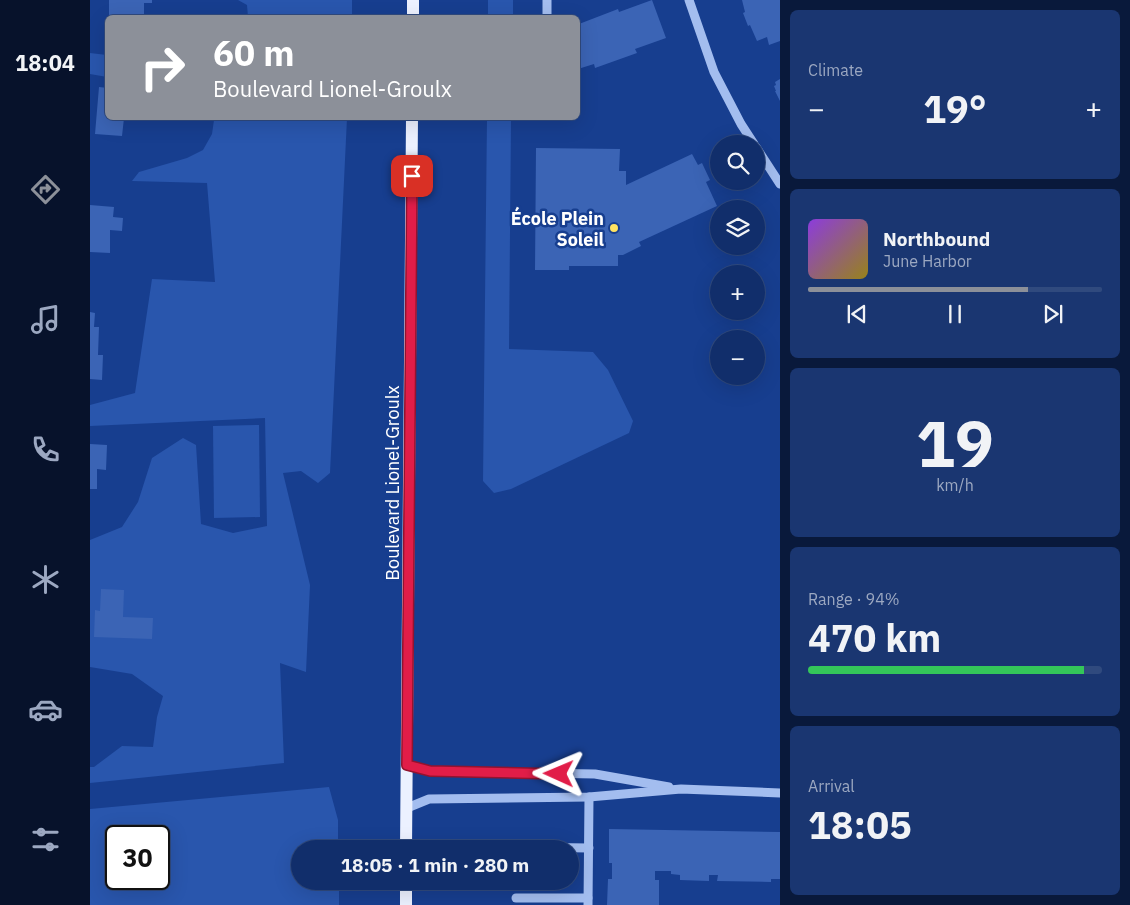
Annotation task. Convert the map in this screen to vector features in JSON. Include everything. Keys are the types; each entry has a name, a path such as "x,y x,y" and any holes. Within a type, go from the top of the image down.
{"main road":[{"path":"413,0 413,15"},
{"name":"Boulevard Lionel-Groulx","path":"406,840 412,120"},
{"path":"406,890 406,905"}],"street":[{"path":"547,0 547,14"},
{"path":"689,0 714,72 749,135"},
{"path":"765,161 780,184"},
{"path":"407,765 440,771 595,774 681,789"},
{"path":"407,808 429,798 590,797 681,789 780,793"},
{"path":"516,898 588,902 590,797"},
{"path":"579,848 589,848"}],"shaded area":[{"path":"238,0 352,0 352,15 248,15 247,5"},
{"path":"488,0 513,0 513,15 488,15"},
{"path":"90,53 105,55 105,77 90,74"},
{"path":"214,120 347,120 330,473 318,483 301,471 283,473 310,585 306,672 280,663 284,763 90,783 90,767 94,767 122,746 153,747 157,717 163,696 132,674 90,667 90,540 122,527 138,502 152,458 183,438 196,445 201,524 233,533 267,526 265,418 90,426 90,405 135,393 152,279 215,282 207,183 132,181 139,172 187,158 203,150 212,134"},
{"path":"487,120 511,120 509,349 593,352 608,370 633,421 629,433 511,489 494,493 483,481"},
{"path":"259,425 260,517 214,518 213,426"},
{"path":"329,787 338,820 338,840 291,840 291,890 339,890 339,905 90,905 90,809"}],"building":[{"path":"109,0 152,0 152,3 144,3 144,15 109,15"},
{"path":"652,0 666,38 635,49 637,53 595,68 594,64 580,68 580,24 618,9 619,12"},
{"path":"742,0 780,0 780,41 769,45 767,37 757,41 743,13 745,12"},
{"path":"780,79 780,101 774,86 776,85 775,82"},
{"path":"99,87 105,88 105,120 124,120 122,136 95,134"},
{"path":"536,148 620,149 619,171 626,171 626,185 692,154 698,165 702,163 710,180 706,182 714,200 710,200 710,209 639,242 641,246 623,255 618,255 618,266 569,266 569,270 535,270"},
{"path":"90,205 114,207 113,217 123,218 122,231 110,230 110,253 90,252"},
{"path":"90,312 95,313 94,327 99,327 98,355 103,355 102,380 90,379"},
{"path":"90,444 107,445 106,470 97,469 97,489 90,489"},
{"path":"101,589 124,590 123,617 153,618 152,639 94,637 95,610 100,611"},
{"path":"609,829 780,832 780,879 771,879 771,882 717,881 718,875 709,875 709,881 680,880 680,875 671,874 671,871 655,871 655,880 659,880 659,905 607,905 608,879 612,879 612,863 609,863"}],"place":[{"name":"École Plein Soleil","path":"614,228"}],"route":[{"path":"412,176 407,765 430,771 559,774"}]}
